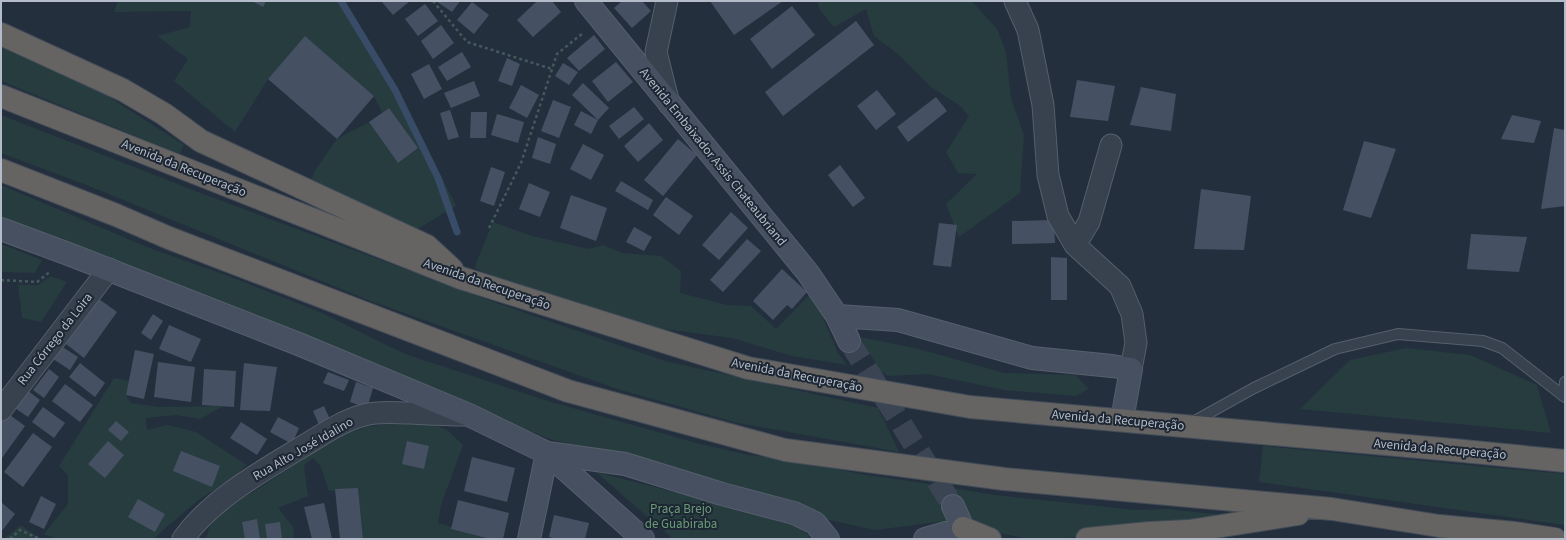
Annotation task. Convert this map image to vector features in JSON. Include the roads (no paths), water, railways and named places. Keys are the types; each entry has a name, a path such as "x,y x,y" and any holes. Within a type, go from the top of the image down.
{"highway":[{"path":"1,34 123,90 164,114 201,141 427,246 462,278"},
{"name":"Avenida da Recuperação","path":"1,96 462,278 748,368 970,406 1565,461"},
{"path":"1,170 116,215 169,238 568,391 785,450 1004,478 1332,509 1439,526 1514,533 1555,539"},
{"path":"1087,539 1189,531 1332,509"},
{"path":"963,528 990,539"}],"main road":[{"name":"Avenida Embaixador Assis Chateaubriand","path":"586,1 668,104 808,273 837,316 849,341"},
{"path":"1,228 301,345 469,415 547,453 643,539"},
{"path":"837,316 898,320 1032,358 1131,369 1122,420"},
{"path":"529,539 547,453"},
{"path":"547,453 625,464 722,494 794,513 815,523 828,539"},
{"path":"539,492 571,474"},
{"path":"925,539 963,528 953,506"}],"street":[{"path":"666,1 656,52 668,104"},
{"path":"1015,1 1028,30 1043,105 1048,175 1058,216 1075,245 1120,286 1132,314 1136,343 1131,369"},
{"path":"1075,245 1089,222 1111,145"},
{"name":"Rua Córrego da Loira","path":"1,410 109,269"},
{"name":"Rua Alto José Idalino","path":"183,539 191,528 215,505 256,474 320,436 350,421 364,415 384,413 469,415"}],"lane":[{"path":"1185,426 1254,388 1335,348 1398,334 1483,341 1502,348 1564,396"},
{"path":"1564,396 1565,382"}],"waterway":[{"path":"341,1 395,90 438,178 457,232"}],"tunnel":[{"path":"849,341 953,506"}],"park label":[{"name":"Praça Brejo de Guabiraba","path":"681,516"}]}
